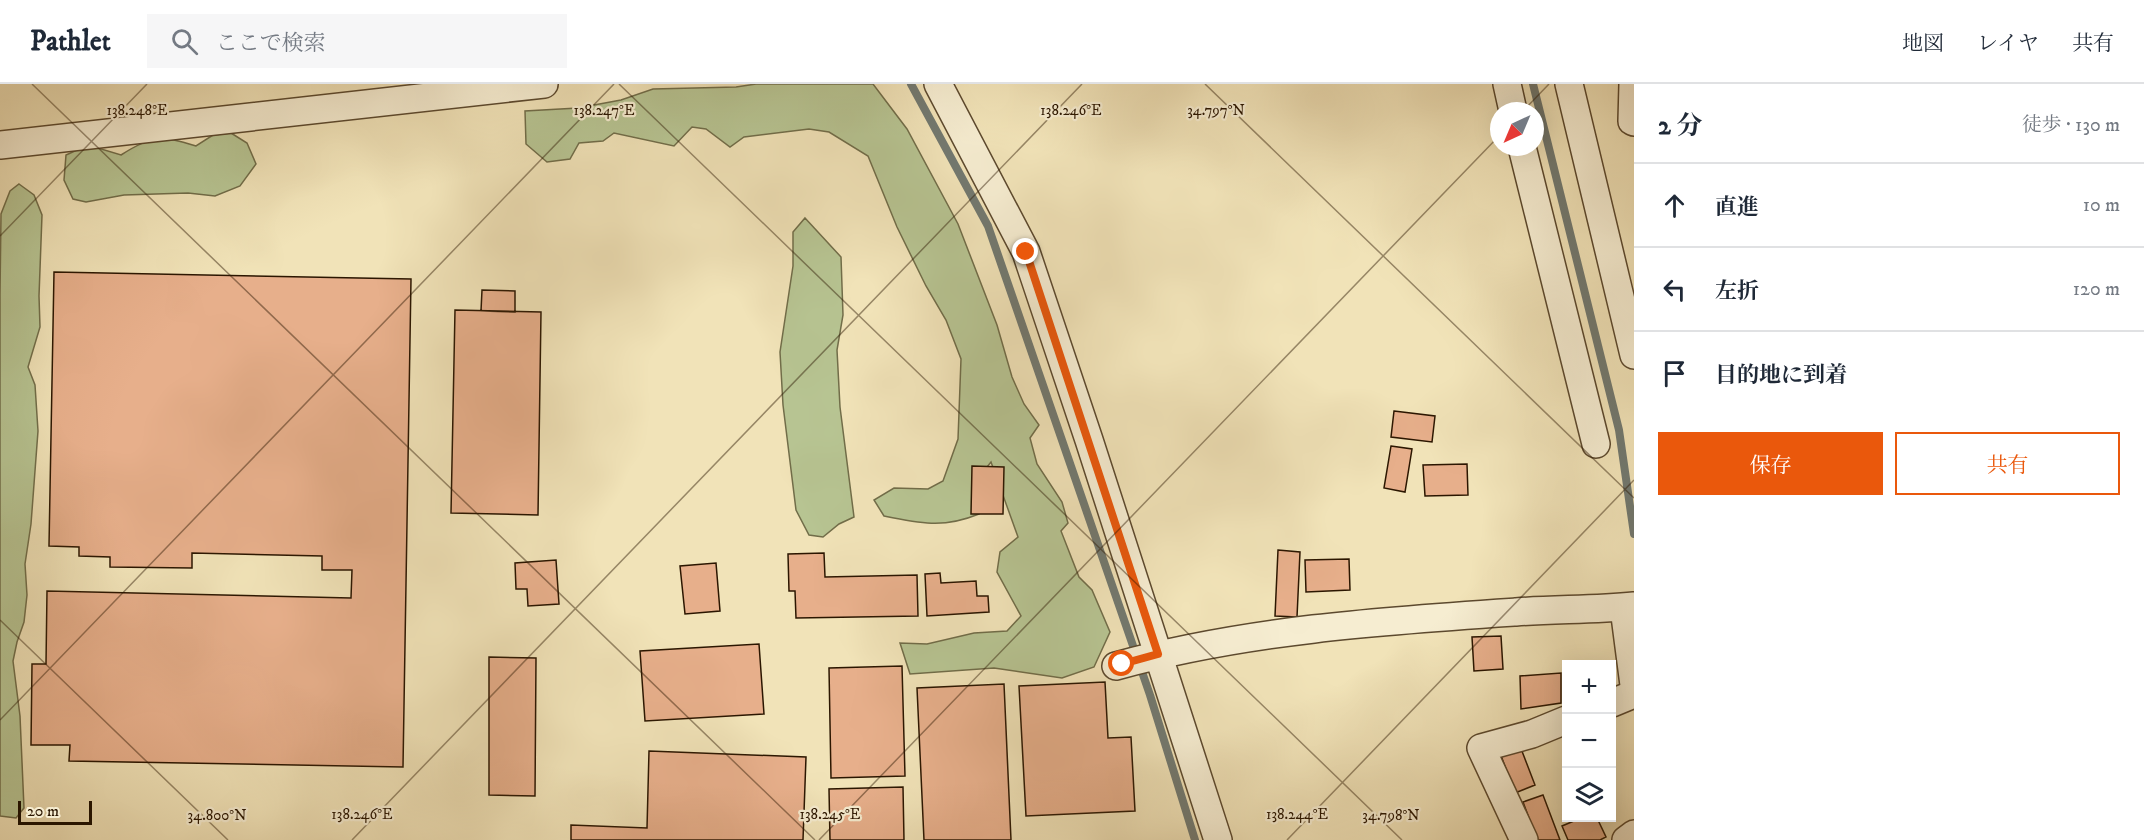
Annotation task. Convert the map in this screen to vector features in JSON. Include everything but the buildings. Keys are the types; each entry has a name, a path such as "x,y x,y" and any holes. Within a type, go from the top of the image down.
{"street":[{"path":"0,145 544,84"},
{"path":"938,84 1026,252 1218,840"},
{"path":"1507,84 1511,102"},
{"path":"1569,84 1634,355"},
{"path":"1633,84 1632,121 1634,122"},
{"path":"1524,156 1596,444"},
{"path":"1119,665 1156,654 1288,632 1517,612 1630,607 1634,685"},
{"path":"1616,701 1634,694"},
{"path":"1524,840 1481,748 1532,734 1562,722"},
{"path":"1626,840 1634,834"}],"green space":[{"path":"756,84 873,84 907,129 958,224 997,325 1012,377 1024,404 1039,425 1030,438 1037,464 1062,502 1068,523 1061,531 1079,577 1092,590 1110,632 1094,667 1062,678 994,668 910,674 900,643 927,644 974,633 1007,631 1021,616 997,572 1000,552 1018,537 991,462 975,482 979,514 966,519 931,523 884,516 874,500 894,488 928,489 943,481 958,439 961,359 946,320 926,286 897,227 868,156 829,132 809,129 744,137 730,147 706,129 692,127 674,146 614,133 603,141 579,143 570,159 547,162 526,144 525,111 578,108 621,100 653,89 736,87"},
{"path":"231,133 247,143 256,164 240,186 215,196 188,193 124,195 86,202 73,199 64,180 66,155 88,145 121,155 149,140 174,140 196,146 213,135"},
{"path":"19,184 34,195 42,215 40,327 28,367 35,385 38,431 31,524 25,564 27,595 24,622 13,661 20,716 24,808 16,818 0,816 0,295 1,214 10,191"},
{"path":"805,218 841,257 843,315 837,350 840,407 854,517 839,524 823,537 809,535 796,510 783,405 780,352 793,266 793,232"}],"waterway":[{"path":"911,84 988,226 1150,695 1195,840"},
{"path":"1533,84 1619,430 1634,534"}],"route":[{"path":"1026,252 1158,654 1122,664"}]}
